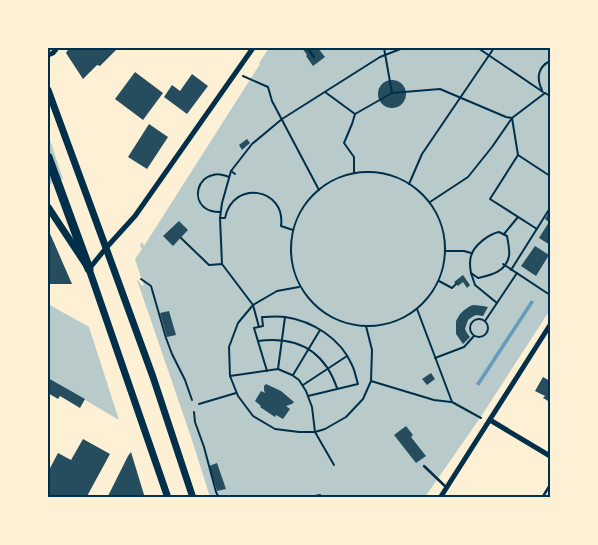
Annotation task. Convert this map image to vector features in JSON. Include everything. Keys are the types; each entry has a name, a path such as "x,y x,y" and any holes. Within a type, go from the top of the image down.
{"highway":[{"path":"48,156 89,269"}],"street":[{"path":"48,55 57,48"},
{"path":"89,269 135,216 253,48"},
{"path":"48,90 153,377 193,498"},
{"path":"48,207 89,269 168,498"},
{"path":"440,498 550,325"},
{"path":"490,420 550,456"}],"lane":[{"path":"307,48 314,57"},
{"path":"424,466 446,488"},
{"path":"542,498 550,485"}],"path":[{"path":"384,48 392,93"},
{"path":"260,327 253,305 222,264 220,212 231,171 252,144 282,119 384,54 402,48"},
{"path":"478,48 550,96"},
{"path":"409,184 422,154 494,48"},
{"path":"544,92 538,81 538,76 543,66 550,61"},
{"path":"235,73 268,87 272,101 319,190"},
{"path":"354,173 354,157 344,143 355,114 392,93 440,89 512,118"},
{"path":"325,92 355,114"},
{"path":"430,202 468,178 512,118 544,92"},
{"path":"512,118 518,156 490,199 537,230"},
{"path":"518,156 550,176"},
{"path":"231,171 235,174"},
{"path":"374,172 392,176 409,184 430,202 444,234 444,266 429,296 417,309 401,319 384,325 346,324 328,315 312,303 300,286 293,269 290,249 293,230 302,208 319,190 330,182 354,173 374,172"},
{"path":"220,212 204,208 198,199 198,188 203,181 212,175 218,174 229,177"},
{"path":"220,218 225,218 230,205 236,198 244,194 254,193 271,199 277,206 281,226 293,230"},
{"path":"511,270 550,208"},
{"path":"504,234 518,217"},
{"path":"470,273 478,278 499,272 510,256 507,236 500,232 480,244 472,253 470,273 475,285 497,303"},
{"path":"181,238 209,265 222,264"},
{"path":"445,252 464,250 472,253"},
{"path":"504,265 550,295"},
{"path":"485,321 517,273"},
{"path":"141,279 151,286 166,338 192,400"},
{"path":"438,281 452,288 456,284"},
{"path":"300,286 277,291 253,305 238,323 229,347 230,376 236,393 253,416 275,429 299,432 316,432 346,417 363,399 371,381 372,350 366,326"},
{"path":"417,309 452,402"},
{"path":"268,371 254,328 263,326 262,317 285,317 308,324 333,338 343,349 352,365 358,384 308,396"},
{"path":"278,369 285,317"},
{"path":"478,319 485,321 488,328 486,334 478,338 470,333 469,327 472,321 478,319"},
{"path":"292,375 320,330"},
{"path":"435,358 464,346 474,336"},
{"path":"258,341 282,340 314,352 325,363 337,388"},
{"path":"303,386 347,356"},
{"path":"230,376 278,369 299,380 312,407 316,432 334,465"},
{"path":"371,381 434,400 452,402 480,418 490,420"},
{"path":"199,404 236,393"},
{"path":"194,412 195,422 219,498"},
{"path":"305,498 320,495"}],"shaded area":[{"path":"269,48 550,48 550,310 480,418 425,497 210,497 137,280 144,286 135,259 142,249 140,245 142,242 144,246"},
{"path":"48,134 63,179 48,185"},
{"path":"48,304 89,327 119,420 48,378"}],"water":[{"path":"531,300 534,302 479,386 476,384"}],"building":[{"path":"69,48 118,48 100,66 97,65 83,79 66,53"},
{"path":"302,48 318,48 325,57 313,66"},
{"path":"135,72 163,93 143,120 115,99"},
{"path":"192,74 208,86 187,114 164,97 172,85 180,91"},
{"path":"392,80 402,84 406,94 402,104 392,108 382,104 378,94 382,84"},
{"path":"149,124 168,137 147,169 128,157"},
{"path":"247,139 250,143 242,150 239,145"},
{"path":"550,210 550,245 539,238 549,222 545,219"},
{"path":"179,221 188,230 173,246 163,236"},
{"path":"48,229 72,284 48,284"},
{"path":"535,246 549,255 536,276 521,266"},
{"path":"463,275 470,285 467,288 463,282 458,286 454,282"},
{"path":"474,305 488,307 483,316 476,315 468,320 465,329 470,337 463,344 456,334 456,321 463,311"},
{"path":"169,311 176,335 167,337 160,313"},
{"path":"431,373 435,379 427,385 422,379"},
{"path":"543,377 550,381 550,402 543,398 545,396 535,391"},
{"path":"48,378 85,399 80,408 60,396 58,399 48,393"},
{"path":"266,384 281,391 294,402 286,406 290,409 283,419 276,415 275,417 260,407 255,401 261,391 265,393 264,386"},
{"path":"406,426 413,435 411,437 426,456 416,463 394,435"},
{"path":"83,439 110,454 86,498 48,498 48,472 58,453 71,460"},
{"path":"131,452 145,498 107,498 128,456"},
{"path":"217,463 226,489 217,491 209,466"}]}
